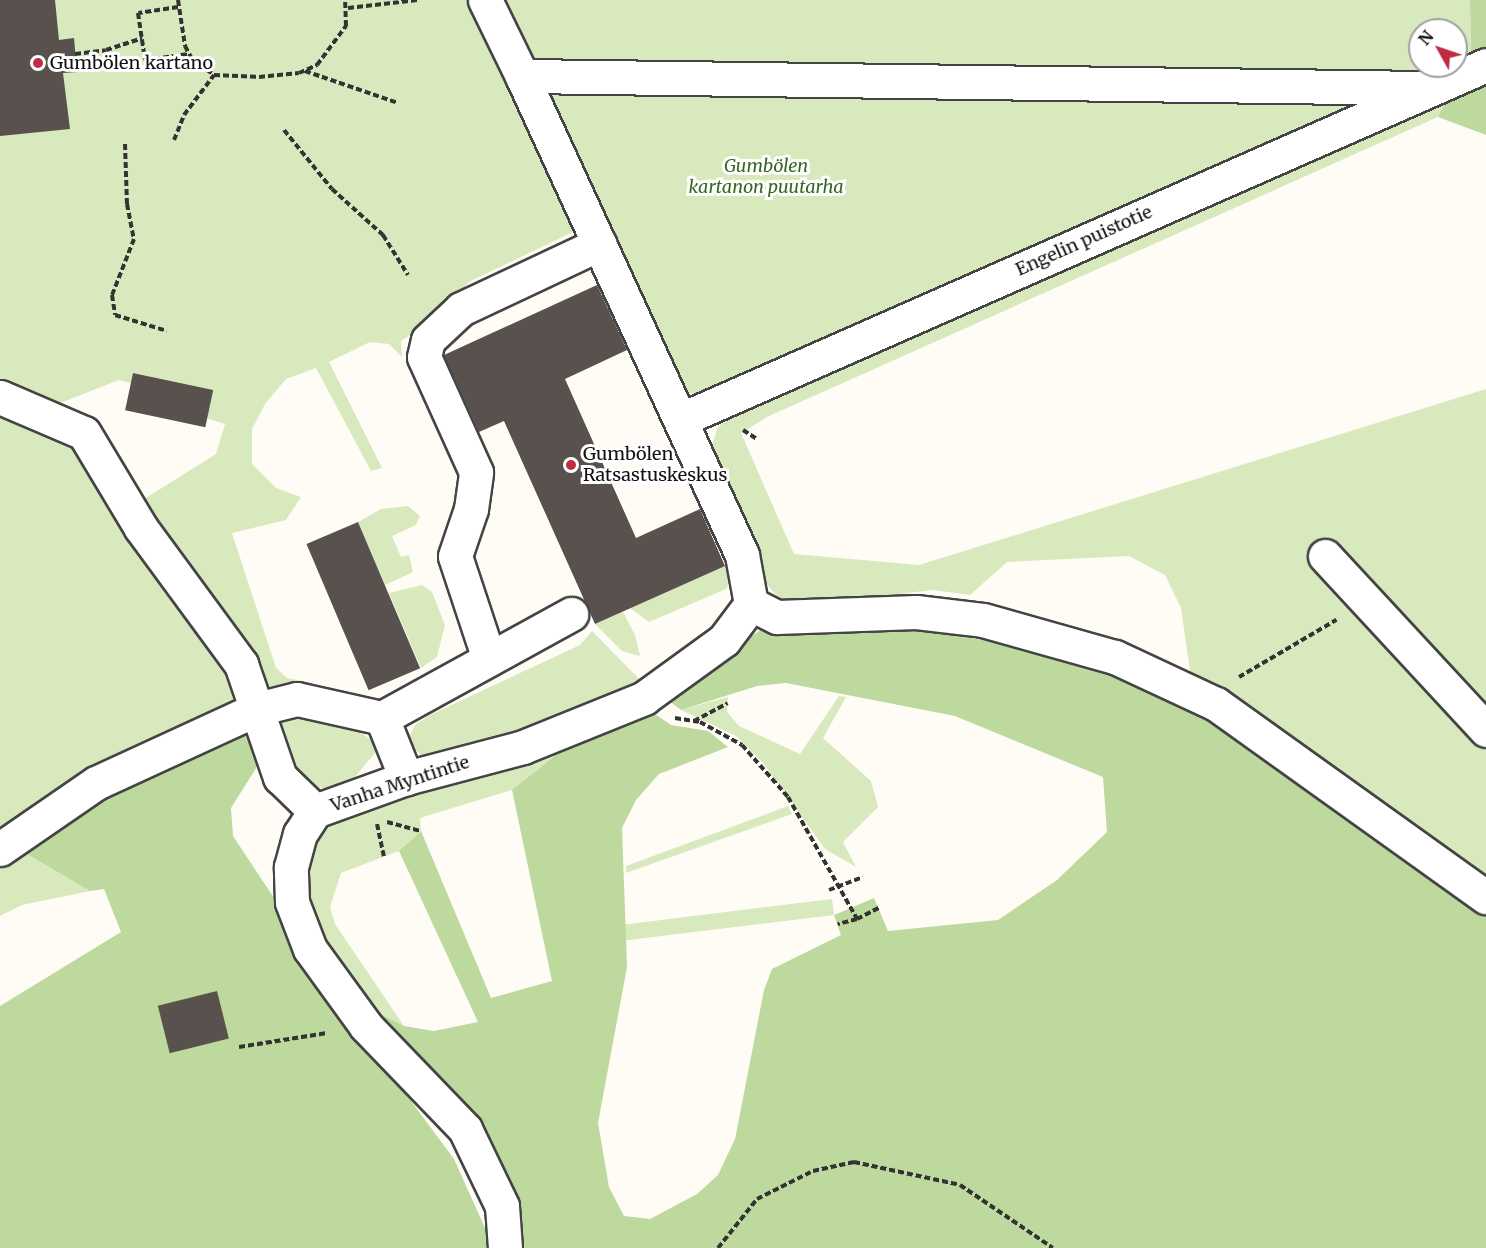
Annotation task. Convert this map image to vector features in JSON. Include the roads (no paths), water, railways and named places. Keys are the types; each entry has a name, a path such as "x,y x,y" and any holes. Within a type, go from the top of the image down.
{"street":[{"path":"485,0 682,419 742,555 751,604 777,617 916,612 983,620 1115,657 1216,704 1382,818 1486,897"},
{"name":"Engelin puistotie","path":"682,419 1426,88 1486,65"},
{"path":"522,76 1426,88"},
{"path":"489,659 455,556 471,509 476,472 424,357 428,340 461,309 599,244"},
{"path":"0,397 84,433 141,528 241,664 280,777 315,811"},
{"path":"1325,556 1479,711"},
{"name":"Vanha Myntintie","path":"505,1248 502,1206 465,1129 366,1026 310,949 292,902 291,867 300,834 315,811 406,778 523,747 644,698 724,640 751,604"},
{"path":"0,849 96,783 257,709 297,699 382,718 571,614"},
{"path":"382,718 406,778"}],"place":[{"name":"Gumbölen kartano","path":"38,63"},
{"name":"Gumbölen Ratsastuskeskus","path":"571,465"}],"park label":[{"name":"Gumbölen kartanon puutarha","path":"766,177"}]}
